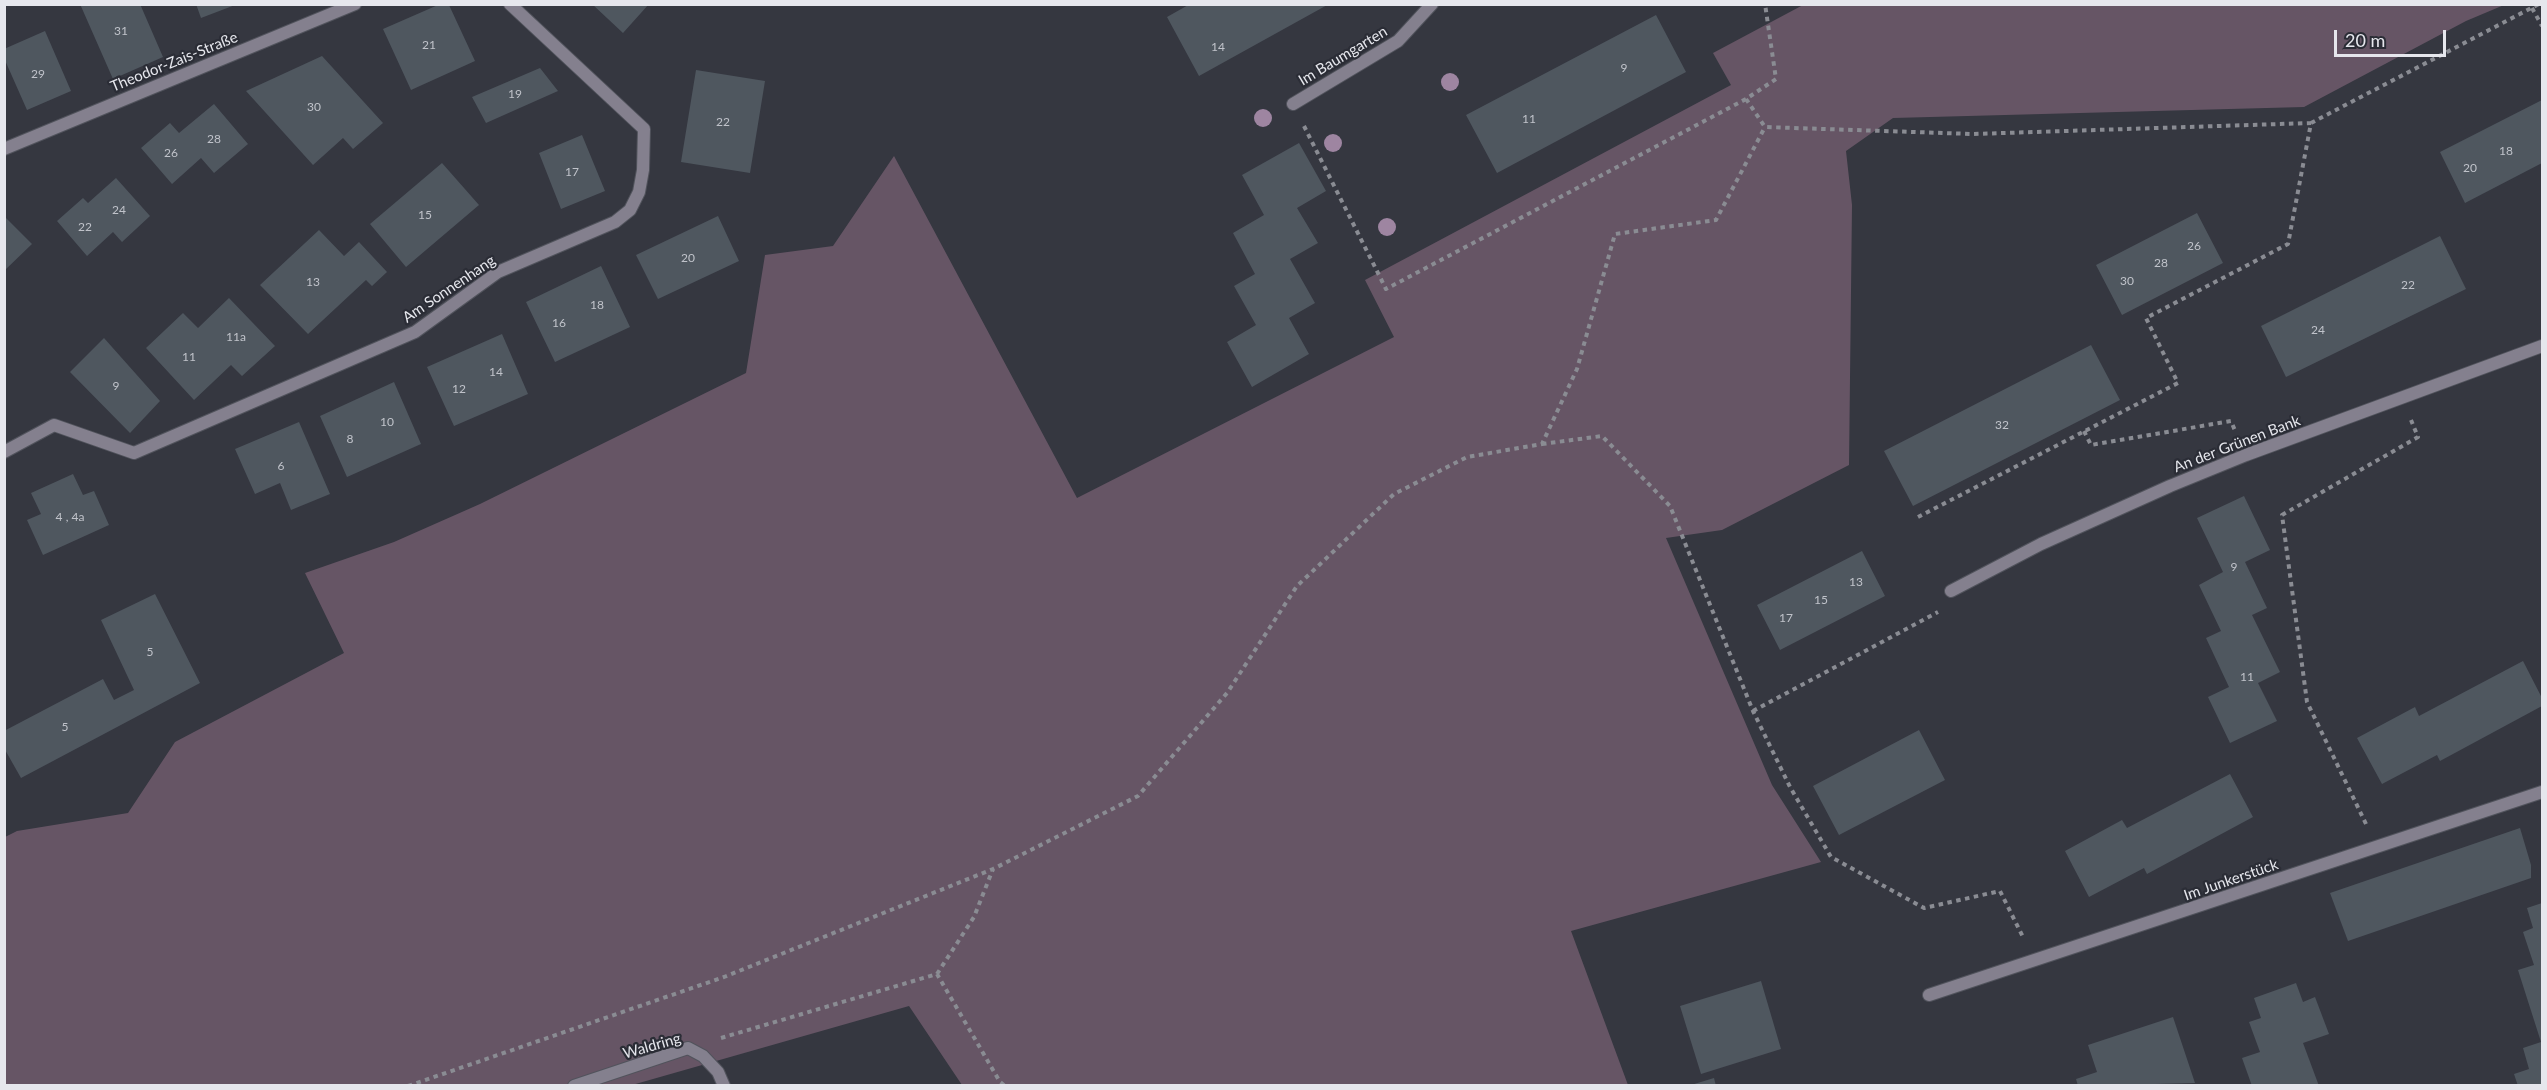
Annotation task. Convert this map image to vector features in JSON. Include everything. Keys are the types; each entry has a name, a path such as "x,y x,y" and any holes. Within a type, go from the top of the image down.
{"street":[{"name":"Theodor-Zais-Straße","path":"4,148 355,4"},
{"name":"Am Sonnenhang","path":"4,452 54,425 134,453 415,332 498,272 615,222 630,210 639,192 644,129 630,113 510,4"},
{"name":"Im Baumgarten","path":"1293,104 1398,41 1432,4"},
{"name":"An der Grünen Bank","path":"1951,591 2072,529 2246,455 2542,346"},
{"name":"Im Junkerstück","path":"1929,995 2542,792"},
{"name":"Waldring","path":"574,1086 688,1048 703,1056 718,1072 724,1086"}],"path":[{"path":"1293,104 1386,288 1746,99 1776,79 1765,4"},
{"path":"1765,127 1973,134 2311,123 2539,4"},
{"path":"2532,8 2542,26"},
{"path":"1746,99 1765,127"},
{"path":"1918,517 2178,383 2146,318 2288,244 2311,123"},
{"path":"1542,444 1577,369 1615,234 1716,220 1765,127"},
{"path":"2378,848 2307,702 2282,515 2418,437 2402,397"},
{"path":"2084,431 2091,445 2231,421 2246,455"},
{"path":"408,1086 724,976 993,869 1138,796 1227,693 1297,586 1394,494 1467,457 1602,436 1670,506 1753,711 1790,787 1831,857 1924,908 2000,891 2035,961"},
{"path":"1753,711 1936,615 1951,591"},
{"path":"688,1048 938,974 974,917 993,869"},
{"path":"938,974 1000,1082 1005,1086"}],"shaded area":[{"path":"1803,5 2504,5 2466,21 2304,107 1893,118 1846,151 1852,205 1849,465 1722,530 1666,538 1772,785 1821,862 1571,931 1628,1085 962,1085 909,1006 632,1085 5,1086 5,837 17,831 128,813 175,742 344,653 305,573 394,542 480,504 746,373 765,255 833,246 894,156 1077,498 1394,337 1365,280 1731,85 1713,53"}],"building":[{"path":"80,4 140,4 163,57 113,79"},
{"path":"196,4 235,4 235,5 201,18"},
{"path":"592,4 649,4 623,33"},
{"path":"1190,4 1329,4 1199,76 1167,17"},
{"path":"438,5 449,5 475,61 411,90 383,29"},
{"path":"1656,15 1686,72 1497,173 1466,115"},
{"path":"45,31 71,91 27,110 4,58 4,49"},
{"path":"322,56 383,123 353,149 343,138 313,165 246,91"},
{"path":"540,68 558,91 486,123 472,97"},
{"path":"696,70 765,81 750,173 681,162"},
{"path":"2542,100 2542,163 2465,203 2440,152"},
{"path":"214,104 248,144 214,173 201,158 172,184 141,148 170,123 179,133"},
{"path":"582,135 605,191 561,209 539,153"},
{"path":"1299,143 1326,191 1297,208 1318,243 1290,259 1315,303 1289,318 1309,354 1252,387 1227,342 1256,325 1234,286 1255,274 1233,233 1264,215 1242,175"},
{"path":"442,163 479,205 406,267 370,224"},
{"path":"116,178 150,216 122,242 113,232 87,256 57,221 83,198 88,203"},
{"path":"2197,213 2223,263 2122,315 2096,265"},
{"path":"4,216 32,244 4,271"},
{"path":"718,216 739,261 658,299 636,255"},
{"path":"319,230 344,256 359,242 387,272 372,286 366,280 308,334 260,285"},
{"path":"2440,236 2466,289 2286,377 2261,326"},
{"path":"601,266 630,327 555,362 526,302"},
{"path":"229,298 275,346 242,376 231,365 194,400 146,348 183,313 198,328"},
{"path":"502,334 528,394 454,426 427,367"},
{"path":"104,338 160,401 130,433 70,372"},
{"path":"2091,345 2120,400 1913,506 1884,451"},
{"path":"394,382 421,444 347,477 320,416"},
{"path":"299,422 330,494 291,510 280,483 255,494 235,449"},
{"path":"73,474 83,495 94,491 109,525 43,555 27,520 41,514 31,493"},
{"path":"2244,496 2270,550 2245,562 2267,608 2252,615 2280,672 2258,683 2277,721 2230,743 2208,697 2229,687 2206,638 2221,631 2199,585 2223,572 2197,518"},
{"path":"1862,551 1885,596 1780,650 1757,605"},
{"path":"155,594 200,683 21,778 4,748 4,731 103,679 114,700 134,690 101,620"},
{"path":"2523,661 2542,698 2542,706 2440,761 2437,755 2382,784 2357,738 2415,707 2419,716"},
{"path":"1919,730 1945,780 1839,835 1813,786"},
{"path":"2230,774 2253,817 2147,874 2144,868 2089,897 2065,851 2122,820 2127,828"},
{"path":"2520,828 2531,865 2531,878 2348,941 2330,893"},
{"path":"2542,903 2542,1086 2518,1086 2514,1074 2529,1069 2523,1048 2541,1042 2518,970 2534,965 2523,932 2533,928 2527,908"},
{"path":"1761,981 1781,1049 1701,1074 1680,1006"},
{"path":"2296,983 2303,1002 2315,997 2329,1034 2303,1043 2319,1086 2252,1086 2242,1058 2260,1052 2249,1022 2261,1018 2254,998"},
{"path":"2173,1017 2195,1083 2078,1086 2076,1079 2097,1072 2088,1045"},
{"path":"1714,1078 1716,1086 1691,1086 1691,1085"}]}
